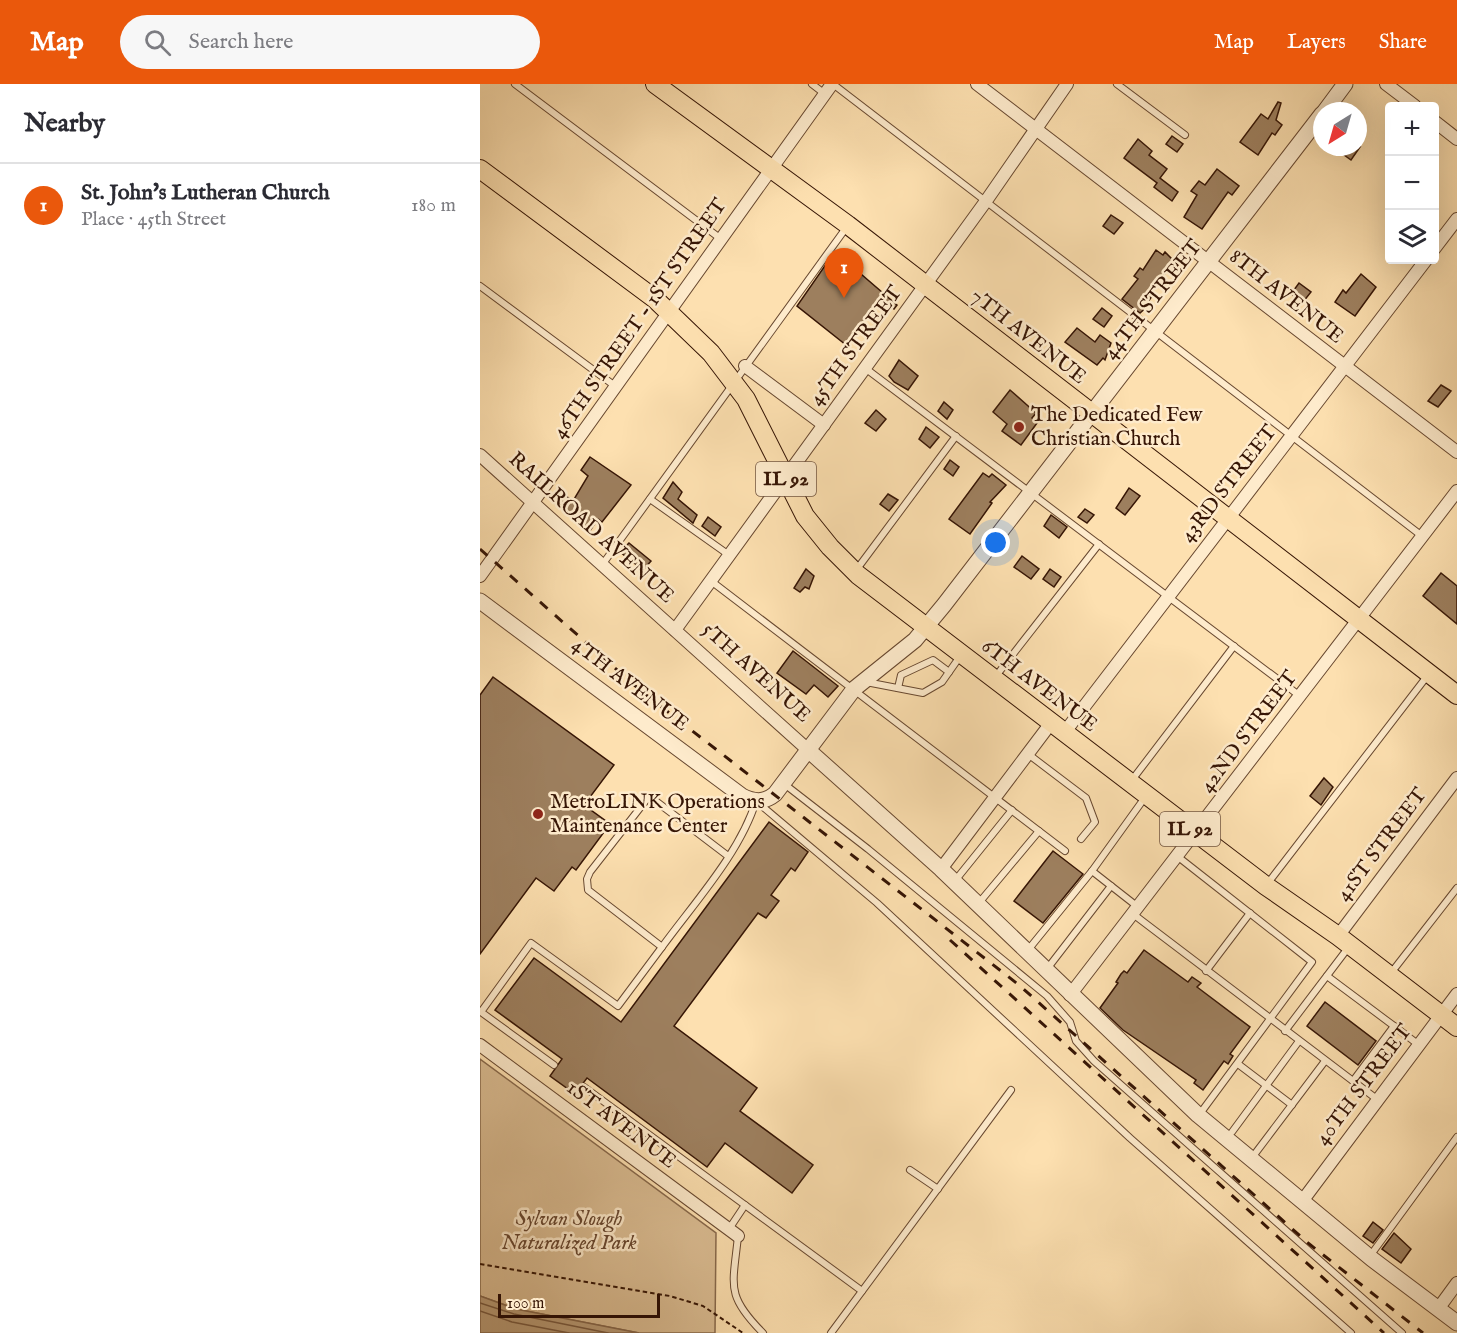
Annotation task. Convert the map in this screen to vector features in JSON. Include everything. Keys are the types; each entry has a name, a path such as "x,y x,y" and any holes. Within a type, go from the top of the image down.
{"main road":[{"path":"655,84 772,168"},
{"name":"7TH AVENUE","path":"772,168 1457,695"},
{"name":"IL 92","path":"480,169 655,299 668,313"},
{"name":"6TH AVENUE","path":"668,313 711,353 734,381 756,416 805,516 830,547 855,572 925,628 1266,886 1344,941 1457,1027"}],"street":[{"name":"8TH AVENUE","path":"977,84 1210,261 1344,368 1457,452"},
{"name":"45TH STREET","path":"675,630 986,201 1067,84"},
{"name":"44TH STREET","path":"1331,102 1345,84"},
{"path":"1386,84 1410,102"},
{"name":"46TH STREET - 1ST STREET","path":"480,576 830,87"},
{"path":"1439,125 1457,139"},
{"name":"44TH STREET","path":"756,801 771,797 859,685 925,628 1313,126"},
{"path":"1439,242 1457,219"},
{"name":"43RD STREET","path":"940,869 1028,754 1058,728 1168,595 1423,264"},
{"path":"745,366 824,425"},
{"name":"RAILROAD AVENUE","path":"480,455 675,630"},
{"name":"42ND STREET","path":"1070,995 1457,491"},
{"name":"4TH AVENUE","path":"480,601 742,796 756,801"},
{"name":"5TH AVENUE","path":"675,630 807,749"},
{"path":"807,749 954,882 1198,1115 1369,1256 1457,1323"},
{"name":"41ST STREET","path":"1344,941 1457,778"},
{"name":"40TH STREET","path":"1303,1200 1457,994"},
{"name":"1ST AVENUE","path":"480,1045 733,1233"},
{"path":"1438,1309 1457,1283"}],"lane":[{"path":"515,84 721,239"},
{"path":"812,84 830,87 986,201 1422,537"},
{"path":"1117,84 1185,135"},
{"path":"602,565 848,225"},
{"path":"480,286 615,386"},
{"path":"865,368 1301,696"},
{"path":"855,572 956,436"},
{"path":"650,500 729,556"},
{"path":"994,679 1100,544"},
{"path":"711,581 859,685 995,797 1065,851"},
{"path":"1130,783 1234,646"},
{"path":"859,685 898,688 923,693 932,684 942,682 962,655"},
{"path":"895,656 901,675 898,688"},
{"path":"901,675 921,669 933,660 949,672"},
{"path":"1266,886 1429,673"},
{"path":"1028,754 1086,798 1095,822 1081,839"},
{"path":"783,783 868,849 1047,996 1070,1022 1076,1041 1094,1061 1401,1333"},
{"path":"1026,952 1092,871 1147,795"},
{"path":"662,947 588,890 587,879 597,864 647,799 653,799 728,856"},
{"path":"554,1065 481,1012 531,944 618,1006 728,856 750,822 756,801 877,903 1130,1138 1351,1333"},
{"path":"954,882 1012,810"},
{"path":"977,905 1039,831"},
{"path":"1177,856 1312,962 1270,1015 1270,1020 1198,1115"},
{"path":"1092,871 1112,886 1135,911 1206,970 1378,1100"},
{"path":"1046,971 1112,886"},
{"path":"1389,976 1457,888"},
{"path":"1206,970 1250,913"},
{"path":"1285,1031 1327,976 1344,941"},
{"path":"1327,976 1419,1045"},
{"path":"1353,1081 1394,1026"},
{"path":"1232,1132 1299,1041"},
{"path":"1250,1160 1325,1061"},
{"path":"1238,1064 1292,1105"},
{"path":"584,1087 862,1291"},
{"path":"831,1333 1011,1090"},
{"path":"1369,1256 1457,1137"},
{"path":"910,1170 938,1189"},
{"path":"745,1205 733,1233 733,1289 735,1299 763,1333"}],"path":[{"path":"480,1264 670,1296 703,1306 743,1333"}],"green space":[{"name":"Sylvan Slough Naturalized Park","path":"480,1059 716,1233 715,1333 639,1333 516,1309 480,1296"}],"water":[{"path":"480,1296 516,1309 639,1333 480,1333"}],"building":[{"path":"1278,102 1281,103 1276,120 1282,125 1275,135 1272,133 1258,155 1240,142 1261,114 1268,119"},
{"path":"1172,136 1183,144 1177,152 1166,144"},
{"path":"1138,139 1152,151 1149,155 1167,169 1160,178 1178,192 1172,201 1154,187 1157,183 1124,158"},
{"path":"1217,169 1239,186 1232,195 1228,192 1202,229 1184,217 1197,195 1191,191 1199,181 1205,185"},
{"path":"1111,215 1123,223 1114,234 1103,226"},
{"path":"1156,250 1163,255 1165,252 1178,265 1172,274 1167,271 1149,294 1152,296 1148,302 1150,304 1140,313 1122,299 1138,279 1134,276 1140,268 1143,270"},
{"path":"831,257 835,263 839,257 847,263 849,260 855,265 854,268 897,305 894,309 880,300 846,345 797,306"},
{"path":"1361,274 1376,287 1355,316 1335,302 1343,290 1346,293"},
{"path":"1299,283 1311,292 1303,302 1291,294"},
{"path":"1102,308 1112,316 1104,327 1093,319"},
{"path":"1077,328 1095,342 1100,335 1111,343 1105,360 1103,358 1097,365 1065,342"},
{"path":"899,360 918,376 908,390 894,382 889,376"},
{"path":"1441,385 1451,391 1438,407 1428,401"},
{"name":"The Dedicated Few Christian Church","path":"1010,390 1036,413 1032,418 1037,423 1021,445 1002,431 1007,424 993,412"},
{"path":"944,402 953,410 947,419 938,411"},
{"path":"876,410 886,419 876,431 865,423"},
{"path":"926,427 939,437 930,448 919,439"},
{"path":"590,457 631,485 602,522 598,519 589,532 554,499 559,491 573,501 588,476 581,470"},
{"path":"950,460 959,467 953,476 944,469"},
{"path":"983,473 989,477 992,474 1006,485 990,502 992,503 970,534 949,519"},
{"path":"673,482 682,492 678,499 697,515 693,523 663,498"},
{"path":"1129,488 1140,496 1125,515 1116,508"},
{"path":"888,494 898,500 889,511 880,504"},
{"path":"1085,509 1094,515 1087,523 1078,517"},
{"path":"1051,515 1067,527 1059,538 1044,526"},
{"path":"708,517 721,527 715,536 702,526"},
{"path":"629,543 651,561 643,570 620,552"},
{"path":"1022,556 1039,569 1031,579 1014,567"},
{"path":"806,569 814,576 809,589 805,587 800,592 794,588"},
{"path":"1050,569 1061,577 1054,587 1043,579"},
{"path":"1441,573 1457,586 1457,624 1423,596"},
{"path":"793,651 838,686 828,697 814,685 806,694 777,673"},
{"name":"MetroLINK Operations Maintenance Center","path":"493,677 614,765 584,805 610,824 576,870 572,867 554,891 536,878 480,954 480,695"},
{"path":"1324,778 1333,787 1321,805 1310,796"},
{"path":"769,822 808,852 795,871 791,868 771,895 779,901 766,918 758,913 674,1026 757,1088 740,1111 813,1165 792,1193 725,1143 707,1167 587,1078 575,1094 550,1076 562,1059 495,1010 534,958 621,1022"},
{"path":"1053,851 1083,874 1043,923 1014,901"},
{"path":"1144,950 1188,982 1192,977 1201,983 1197,987 1250,1027 1230,1054 1233,1056 1228,1064 1224,1061 1203,1090 1194,1083 1196,1080 1123,1030 1100,1008 1118,983 1116,982 1121,974 1124,971 1127,973"},
{"path":"1325,1002 1376,1041 1358,1065 1307,1026"},
{"path":"1373,1222 1383,1230 1373,1243 1363,1236"},
{"path":"1394,1233 1411,1249 1401,1263 1382,1249"}],"railway":[{"path":"480,549 641,691 1019,985 1308,1243 1423,1333"},
{"path":"950,940 1384,1333"}],"place":[{"name":"St. John's Lutheran Church","path":"844,298"},
{"name":"The Dedicated Few Christian Church","path":"1019,427"},
{"name":"MetroLINK Operations Maintenance Center","path":"538,814"}]}
